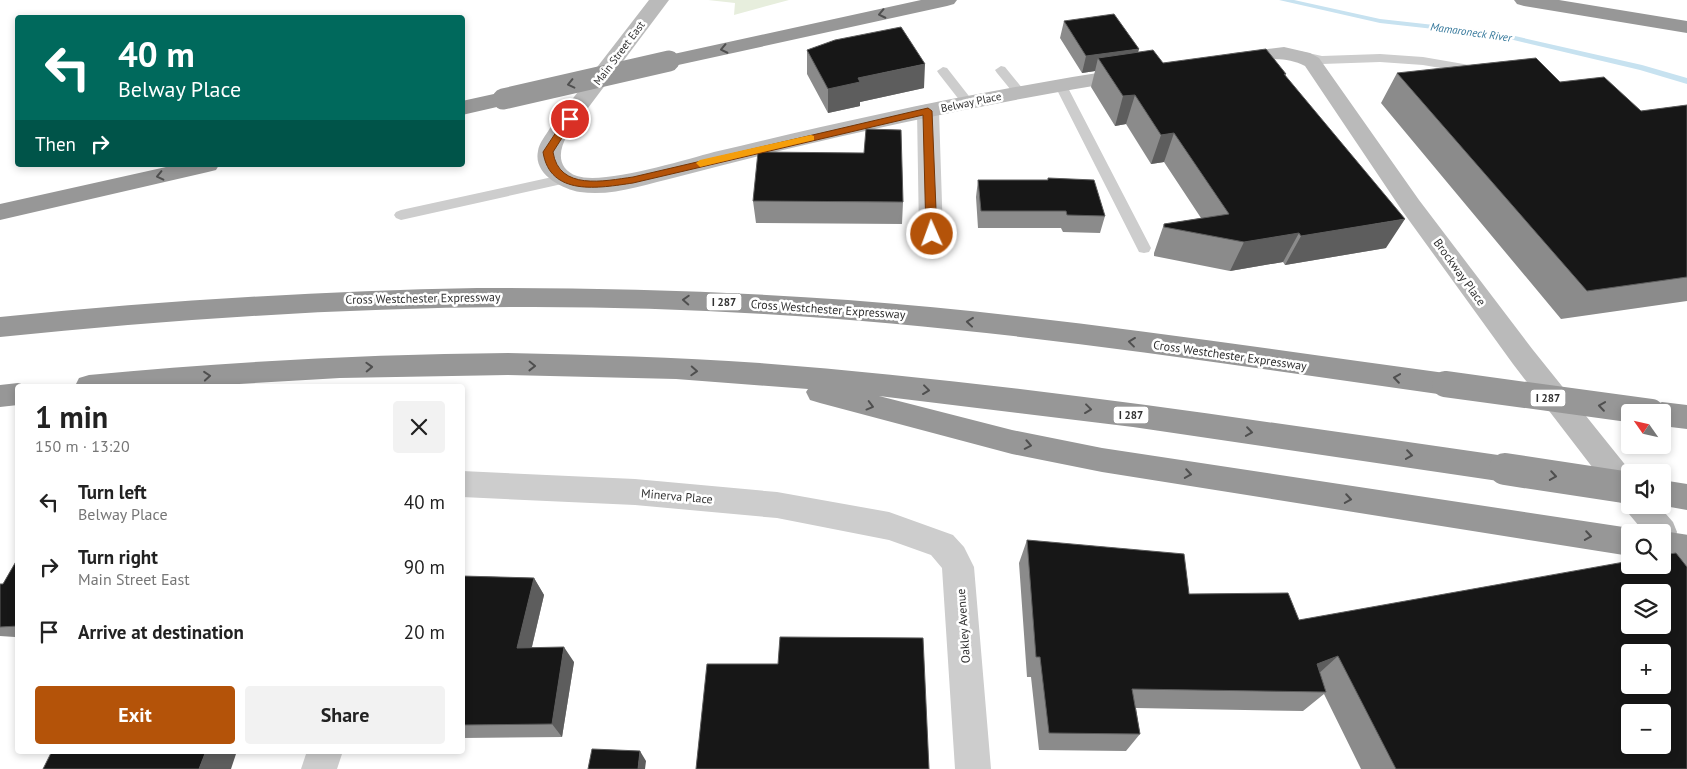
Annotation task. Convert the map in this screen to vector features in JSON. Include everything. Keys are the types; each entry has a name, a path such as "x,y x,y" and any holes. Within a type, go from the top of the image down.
{"highway":[{"path":"465,107 947,0"},
{"path":"1524,0 1687,27"},
{"path":"1546,3 1687,34"},
{"path":"1546,3 1687,40"},
{"path":"0,212 199,167"},
{"name":"Cross Westchester Expressway","path":"0,327 138,313 373,298 517,296 642,298 767,304 892,314 1150,344 1621,408"},
{"name":"I 287","path":"112,384 241,373 373,367 497,365 606,367 756,374 882,385 1036,403 1621,487"},
{"path":"756,374 1012,442 1102,460 1621,541"},
{"path":"0,396 15,394"},
{"path":"1671,494 1687,496"},
{"path":"1671,548 1687,551"}],"street":[{"name":"Main Street East","path":"566,179 556,172 550,162 548,152 558,133 659,0"},
{"path":"1210,62 1258,55 1292,53"},
{"name":"Brockway Place","path":"1292,53 1305,57 1312,62 1411,206 1487,309 1621,480"},
{"name":"Belway Place","path":"566,179 581,184 607,184 633,180 928,111 1060,84 1144,72"},
{"path":"928,111 932,234"},
{"name":"Minerva Place","path":"465,484 635,492 777,504 889,526"},
{"path":"1647,514 1655,524"},
{"name":"Oakley Avenue","path":"889,526 942,545 953,557 958,567 973,769"},
{"path":"1671,545 1687,565"},
{"path":"319,769 324,754"}],"lane":[{"path":"1292,53 1322,60 1380,58 1422,61 1463,67 1497,75"},
{"path":"1002,70 1019,92"},
{"path":"943,71 968,103"},
{"path":"1060,84 1144,248"},
{"path":"401,215 566,179"}],"green space":[{"path":"708,0 789,0 734,15 735,3"}],"building":[{"path":"1114,14 1139,49 1086,56 1064,21"},
{"path":"901,27 925,64 858,78 860,82 828,89 807,50 835,40"},
{"path":"1266,49 1286,74 1284,74 1405,219 1301,236 1299,233 1244,242 1164,227 1164,224 1229,214 1174,133 1161,135 1135,95 1123,96 1098,58 1153,50 1163,63"},
{"path":"1536,58 1560,82 1604,77 1641,111 1687,105 1687,277 1587,291 1397,73"},
{"path":"866,129 901,130 903,202 753,201 758,152 864,153"},
{"path":"1048,178 1094,180 1105,216 1067,215 1066,211 981,211 978,180 1048,180"},
{"path":"1027,540 1184,554 1189,594 1288,593 1299,620 1621,563 1621,574 1671,574 1671,554 1676,553 1687,567 1687,769 1396,769 1338,656 1317,664 1326,692 1132,689 1140,734 1049,733 1040,657 1036,657"},
{"path":"15,563 15,626 0,627 0,584 3,584"},
{"path":"465,576 534,578 517,648 564,647 552,724 465,725"},
{"path":"780,637 923,638 929,769 696,769 707,664 778,664"},
{"path":"592,749 640,751 638,769 588,769"},
{"path":"50,754 205,754 199,769 43,769"}],"waterway":[{"name":"Mamaroneck River","path":"1283,0 1380,21 1497,34 1642,68 1687,81"}],"slow traffic":[{"path":"700,163 811,138"}],"route":[{"path":"570,119 558,133 548,152 550,162 556,172 566,179 581,184 607,184 633,180 928,111 932,234"}]}
